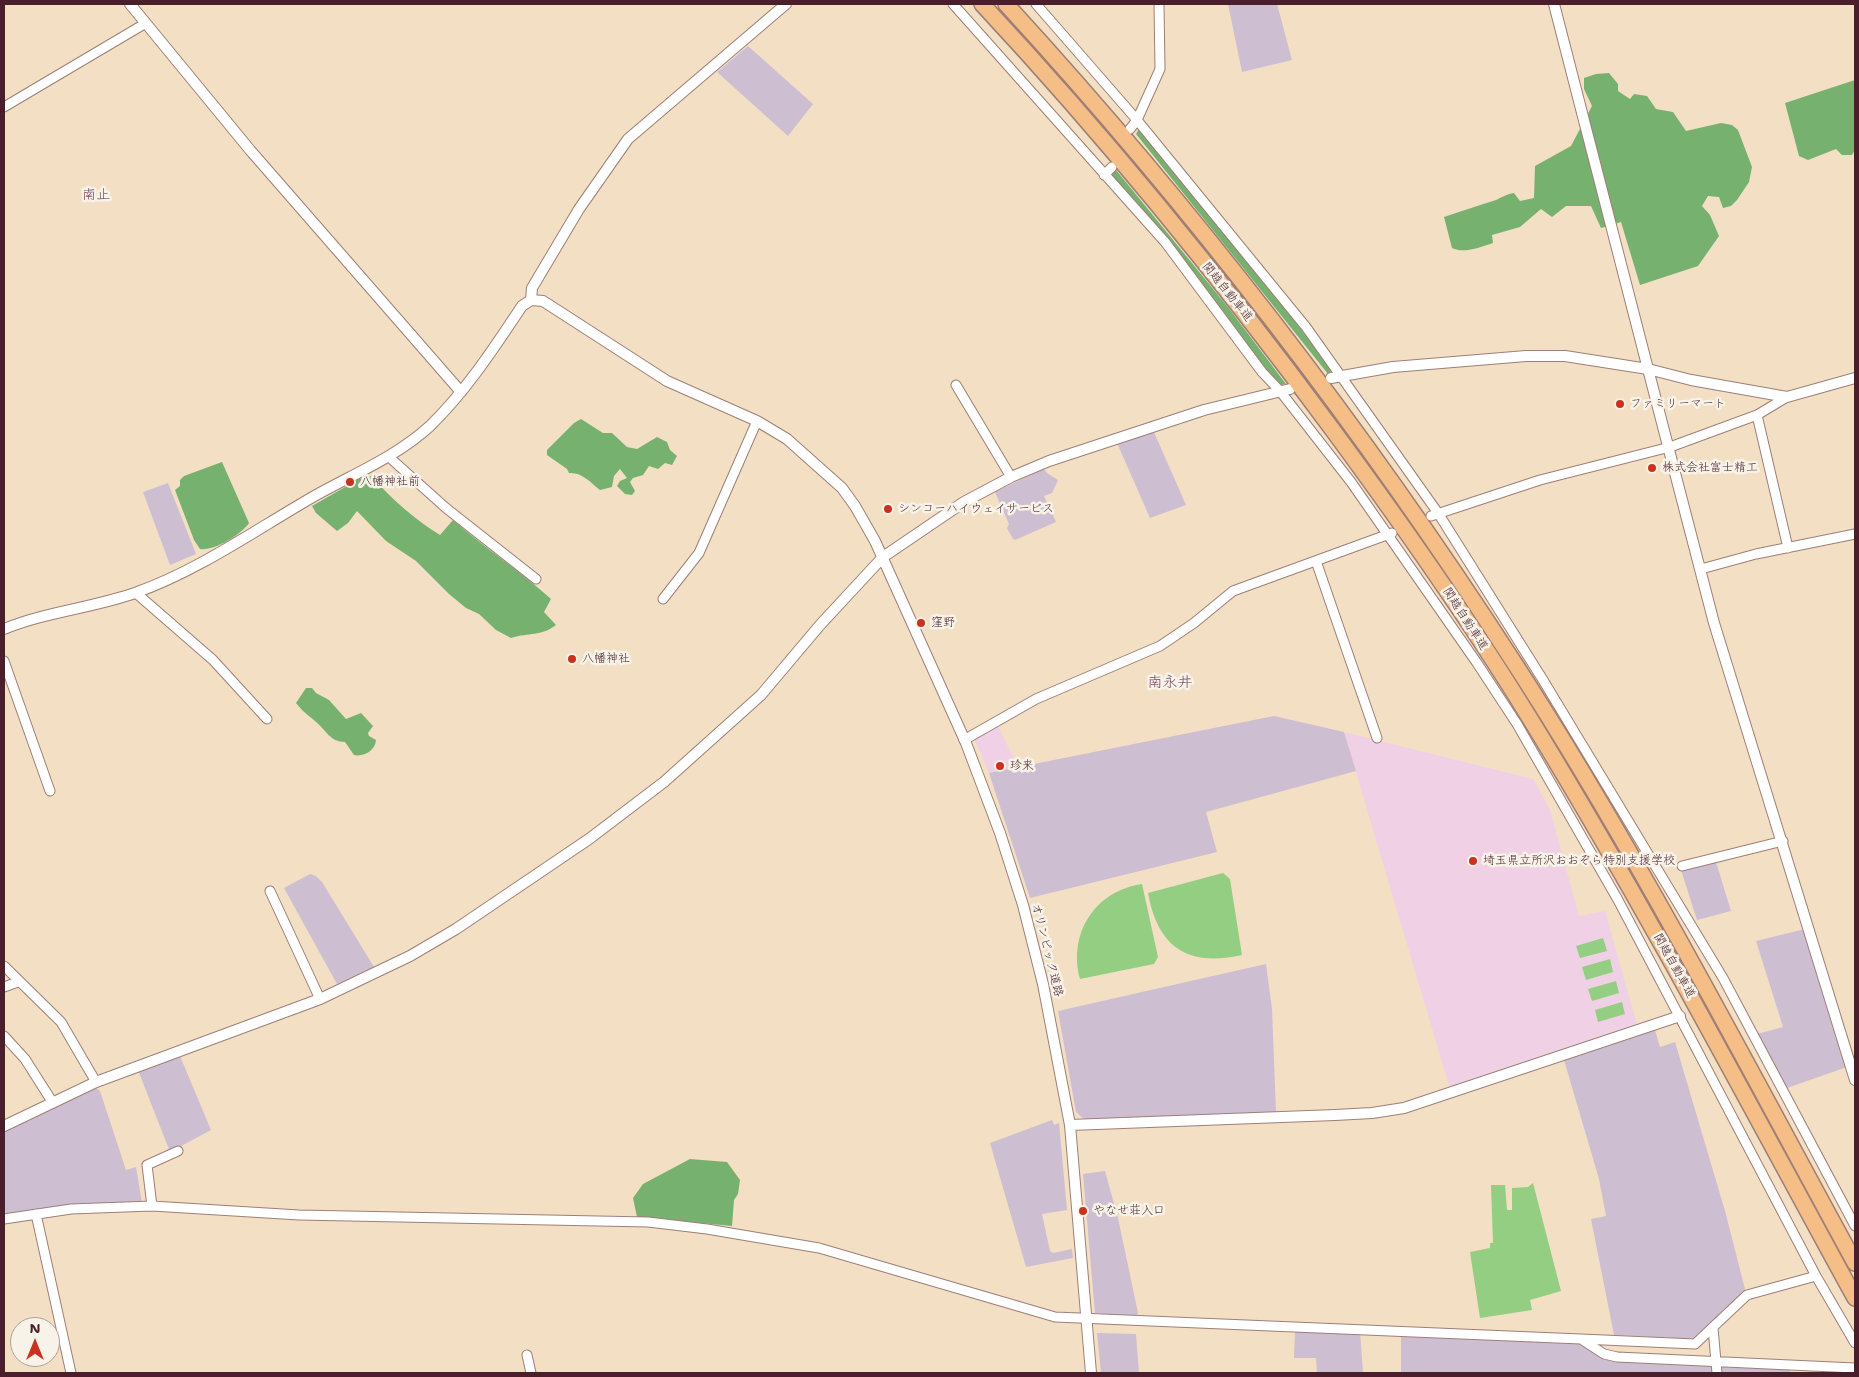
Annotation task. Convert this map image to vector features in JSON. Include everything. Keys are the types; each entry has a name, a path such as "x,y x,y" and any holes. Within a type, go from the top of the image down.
{"highway":[{"name":"関越自動車道","path":"982,4 1074,106 1198,254 1293,376 1423,555 1539,733 1608,849 1686,986 1855,1298"},
{"name":"関越自動車道","path":"1006,4 1091,100 1266,312 1436,546 1516,665 1640,869 1855,1262"}],"street":[{"path":"130,4 286,193 461,392"},
{"path":"4,629 136,593 183,572 389,457 430,425 461,392 522,306 531,300 532,288 579,209 628,140 786,4"},
{"path":"952,4 1165,242 1262,372 1285,390 1389,534 1477,663 1516,724 1618,900 1816,1276 1855,1343"},
{"path":"1036,4 1137,120 1306,327 1335,377 1434,515 1543,680 1723,978 1855,1226"},
{"path":"1130,129 1137,120 1160,69 1159,4"},
{"path":"1554,4 1714,623 1783,840 1855,1080"},
{"path":"4,107 146,24"},
{"path":"1104,175 1112,167"},
{"name":"オリンピック道路","path":"531,300 543,301 684,390 757,421 787,439 808,455 842,488 855,506 883,557 964,740 1000,833 1023,905 1051,1022 1070,1125 1091,1373"},
{"path":"1335,377 1393,367 1526,356 1565,356 1648,369 1691,380 1787,397"},
{"path":"1434,515 1540,480 1670,447 1758,415 1787,397 1855,378"},
{"path":"956,385 1011,477"},
{"path":"4,1126 96,1082 320,999 410,956 456,929 630,809 664,782 761,694 820,625 883,557 964,502 1011,477 1048,461 1158,424 1285,390"},
{"path":"1758,415 1788,548"},
{"path":"663,599 699,553 757,421"},
{"path":"389,457 446,508 536,578"},
{"path":"964,740 1036,699 1160,646 1194,623 1233,591 1389,534"},
{"path":"1701,569 1855,534"},
{"path":"1316,561 1377,738"},
{"path":"136,593 213,660 267,719"},
{"path":"4,661 50,791"},
{"path":"1682,866 1783,840"},
{"path":"270,892 320,999"},
{"path":"4,966 18,982 61,1022 96,1082"},
{"path":"4,987 18,982"},
{"path":"1070,1125 1334,1115 1372,1113 1404,1108 1680,1016"},
{"path":"4,1036 25,1059 53,1102"},
{"path":"152,1206 147,1165 178,1151"},
{"path":"4,1219 71,1210 152,1206 299,1215 648,1222 707,1229 819,1248 1055,1317 1695,1344 1747,1295 1816,1276"},
{"path":"36,1214 71,1373"},
{"path":"1713,1328 1717,1373"},
{"path":"1581,1339 1604,1354 1617,1357 1716,1360 1855,1368"},
{"path":"527,1355 530,1373"}],"shaded area":[{"path":"1228,4 1277,4 1292,60 1242,72"},
{"path":"748,46 813,104 788,136 717,72"},
{"path":"1153,430 1186,505 1150,518 1117,443"},
{"path":"1044,469 1058,480 1052,493 1044,496 1056,522 1015,540 1007,528 1009,524 995,492"},
{"path":"168,483 196,554 170,565 143,492"},
{"path":"1274,716 1344,732 1356,771 1206,812 1217,852 1030,898 989,773"},
{"path":"997,724 1018,767 989,773 974,738"},
{"name":"埼玉県立所沢おおぞら特別支援学校","path":"1344,732 1533,779 1550,810 1579,916 1605,911 1637,1025 1450,1089"},
{"path":"1716,862 1731,911 1697,920 1681,870"},
{"path":"310,874 316,876 322,882 374,967 337,984 284,888"},
{"path":"1805,929 1847,1067 1787,1088 1757,1034 1783,1027 1756,941"},
{"path":"1266,964 1272,1009 1276,1112 1084,1119 1076,1112 1058,1011"},
{"path":"1655,1030 1660,1047 1675,1042 1725,1211 1746,1293 1692,1339 1614,1335 1591,1219 1606,1216 1599,1179 1564,1060"},
{"path":"180,1056 211,1130 170,1152 138,1070"},
{"path":"95,1087 100,1091 126,1170 136,1167 142,1203 7,1216 4,1209 4,1130"},
{"path":"1052,1120 1054,1125 1059,1123 1067,1210 1042,1214 1050,1251 1053,1253 1072,1249 1073,1258 1026,1267 990,1143"},
{"path":"1105,1171 1118,1218 1138,1313 1136,1316 1095,1313 1083,1174"},
{"path":"1297,1329 1360,1331 1363,1373 1317,1373 1316,1358 1294,1358 1295,1332"},
{"path":"1097,1333 1136,1334 1139,1373 1101,1373"},
{"path":"1401,1336 1580,1342 1602,1355 1713,1365 1714,1373 1401,1373"},
{"path":"1721,1364 1789,1366 1790,1373 1722,1373"}],"green space":[{"path":"1609,73 1618,84 1618,91 1630,99 1634,94 1647,96 1656,109 1673,112 1686,131 1721,123 1732,125 1738,130 1752,167 1749,182 1731,206 1723,208 1719,197 1708,196 1702,206 1710,215 1719,236 1698,266 1640,285 1621,222 1601,228 1591,206 1566,206 1552,217 1541,209 1520,227 1492,235 1493,243 1467,250 1452,248 1444,217 1514,193 1520,201 1534,198 1535,166 1571,146 1592,106 1584,89 1584,78 1596,74"},
{"path":"1855,80 1855,150 1852,155 1842,155 1836,149 1808,160 1799,156 1785,103"},
{"path":"1140,127 1254,268 1332,370 1328,374 1136,134"},
{"path":"1116,170 1227,306 1286,384 1280,385 1274,380 1166,238 1112,179 1112,174"},
{"path":"581,419 603,433 612,433 627,447 637,449 657,437 667,442 670,450 677,456 672,465 665,463 658,469 649,466 643,475 633,478 630,482 635,491 632,495 625,494 617,486 620,481 627,478 620,469 614,476 612,487 600,490 582,476 569,473 567,469 547,455 547,450 574,423"},
{"path":"222,462 249,523 240,532 220,545 200,549 194,540 175,490 180,486 180,480 184,476"},
{"path":"371,476 421,523 440,535 453,520 527,579 551,599 544,612 556,625 540,633 511,638 496,630 479,614 466,608 449,594 416,561 386,541 357,511 348,523 337,531 316,513 312,506 359,479"},
{"path":"306,688 312,688 316,693 329,700 346,719 361,713 373,726 368,733 369,736 376,740 374,747 365,754 354,755 345,742 332,738 296,703"},
{"path":"1223,873 1230,879 1242,955 1206,958 1191,955 1178,949 1159,928 1148,893"},
{"path":"1142,884 1158,957 1154,964 1080,979 1077,962 1078,946 1082,931 1089,917 1111,895 1125,888"},
{"path":"1603,938 1607,951 1580,958 1576,946"},
{"path":"1610,959 1613,972 1586,980 1582,967"},
{"path":"1616,981 1619,993 1592,1001 1588,989"},
{"path":"1622,1002 1625,1014 1598,1022 1595,1010"},
{"path":"690,1159 727,1162 740,1180 738,1194 734,1200 732,1226 637,1217 633,1198 643,1184"},
{"path":"1533,1183 1561,1291 1530,1300 1532,1310 1480,1318 1470,1252 1490,1248 1490,1243 1493,1243 1491,1185 1505,1185 1507,1210 1512,1210 1512,1188 1528,1187"}],"place":[{"name":"ファミリーマート","path":"1620,404"},
{"name":"株式会社富士精工","path":"1652,468"},
{"name":"八幡神社前","path":"350,482"},
{"name":"シンコーハイウェイサービス","path":"888,509"},
{"name":"窪野","path":"921,623"},
{"name":"八幡神社","path":"572,659"},
{"name":"珍来","path":"1000,766"},
{"name":"埼玉県立所沢おおぞら特別支援学校","path":"1473,861"},
{"name":"やなせ荘入口","path":"1083,1211"}],"district":[{"name":"南止","path":"96,195"},
{"name":"南永井","path":"1170,683"}]}
